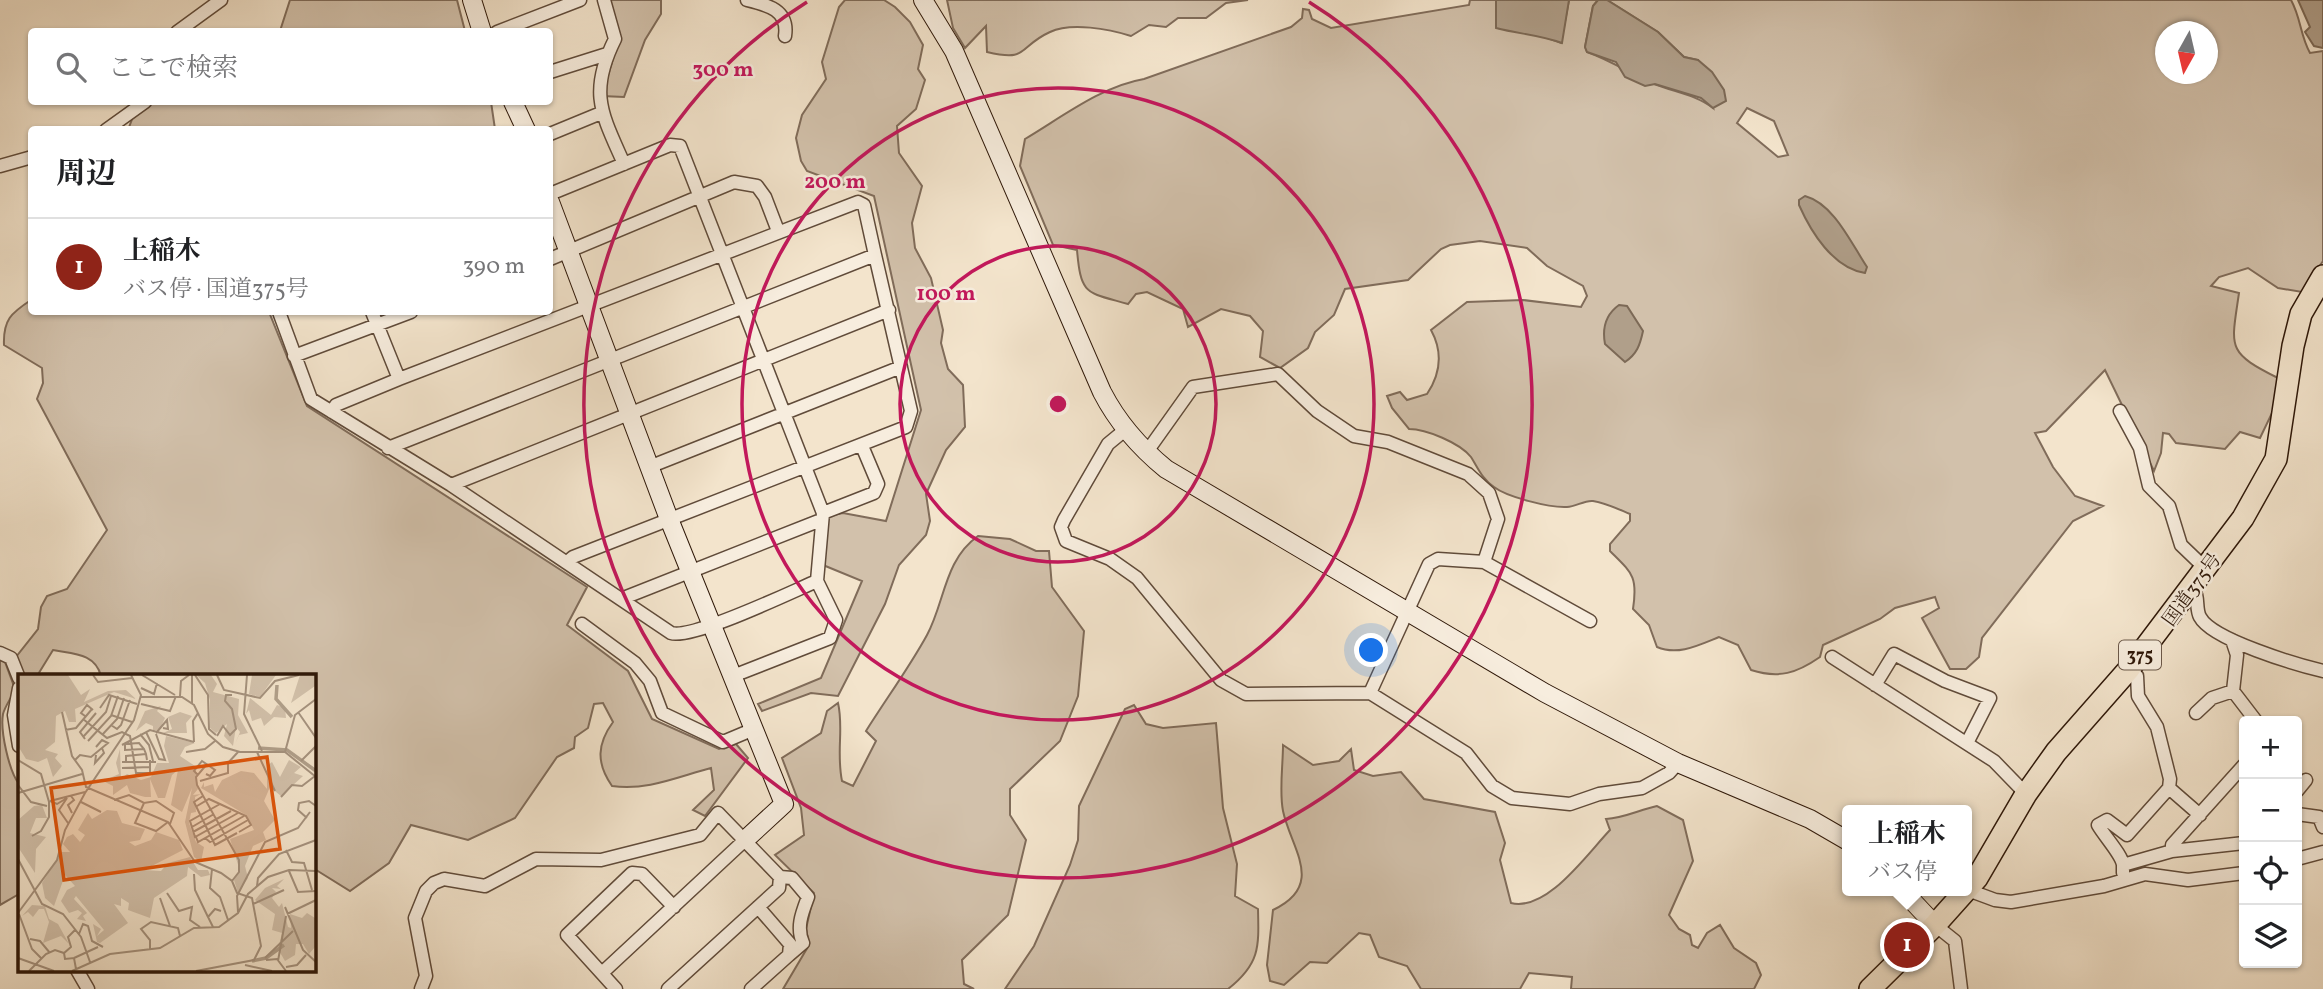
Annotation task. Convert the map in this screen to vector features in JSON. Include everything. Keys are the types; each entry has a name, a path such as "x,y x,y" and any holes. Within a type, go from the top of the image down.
{"highway":[{"name":"国道375号","path":"1972,883 2026,794 2056,752 2129,669 2243,517 2276,459 2293,346 2301,314 2323,276"},
{"name":"国道375号","path":"1870,989 1962,896"}],"street":[{"path":"182,28 221,0"},
{"path":"472,0 481,28"},
{"path":"507,28 580,0"},
{"path":"604,0 615,39 607,54 597,95 601,113 624,164"},
{"path":"747,0 773,8 783,15 787,26 785,36"},
{"path":"923,0 954,51 1102,392 1125,430 1146,453 1166,469 1407,614 1545,693 1678,763 1810,819 1842,838"},
{"path":"553,71 607,54"},
{"path":"112,126 141,105"},
{"path":"514,105 524,126"},
{"path":"553,133 601,113"},
{"path":"553,193 670,145 680,146 805,467 822,517 817,581 836,620 830,638 733,676"},
{"path":"0,166 28,158"},
{"path":"553,258 734,182 757,186 765,197 778,232"},
{"path":"332,412 336,405 399,379 722,253 858,202 864,205 911,411 906,426 862,446 573,557 567,562"},
{"path":"553,210 669,519 784,804 602,973"},
{"path":"388,448 875,255"},
{"path":"451,485 889,310"},
{"path":"280,315 311,399 451,485 680,636 817,581"},
{"path":"294,356 375,318 393,315"},
{"path":"375,318 399,379"},
{"path":"649,467 901,367"},
{"path":"1146,453 1193,387 1241,382 1278,374 1317,411 1354,436 1388,442 1468,474 1489,494 1498,519 1484,562"},
{"path":"2120,411 2140,448 2149,486 2169,506 2181,545 2205,568"},
{"path":"1125,430 1108,444 1064,520 1061,527 1066,541 1110,559 1131,573 1221,680 1236,690 1246,694 1268,695 1370,693 1466,753 1492,786 1512,798 1570,804 1599,794 1643,788 1670,774 1678,763"},
{"path":"621,599 874,493 878,484 862,446"},
{"path":"1370,693 1429,564 1434,560 1484,562 1590,621"},
{"path":"2192,587 2196,591 2200,617 2210,628 2232,640 2323,671"},
{"path":"583,624 635,663 650,681 662,713 723,742 754,729"},
{"path":"2232,640 2237,655 2233,691 2252,716"},
{"path":"0,653 11,658 18,676"},
{"path":"1875,685 1894,653 1945,681 1990,698 1967,743"},
{"path":"1832,657 1994,761 2026,794"},
{"path":"2129,669 2137,676 2138,696 2150,712 2163,745 2169,788 2200,815"},
{"path":"2196,713 2212,698 2233,691"},
{"path":"18,693 14,715 18,740"},
{"path":"2172,851 2172,845 2239,775"},
{"path":"2302,785 2306,780"},
{"path":"2122,882 2122,856 2108,844 2098,825 2107,820 2127,835 2169,788"},
{"path":"421,989 426,976 415,918 426,891 433,883 444,879 485,886 536,859 601,860 700,835 718,813 780,877 792,878 808,897 800,919 799,933 803,943 751,989"},
{"path":"2302,815 2321,821"},
{"path":"2123,865 2172,851 2239,844"},
{"path":"2302,858 2323,852"},
{"path":"616,989 567,935 632,873 642,874 674,906"},
{"path":"1972,891 1995,900 2011,902 2122,882 2145,874 2188,880 2239,874"},
{"path":"668,989 779,888 780,877"},
{"path":"1908,896 1935,925 1955,941 1961,989"},
{"path":"758,907 790,944 789,955"},
{"path":"78,972 88,989"}],"shaded area":[{"path":"290,0 457,0 464,28 281,28"},
{"path":"610,0 661,0 661,14 645,40 624,97 602,96 620,35"},
{"path":"845,0 884,0 910,22 923,45 918,69 925,80 916,109 897,126 899,153 922,186 912,223 915,248 931,278 943,330 941,343 948,369 963,385 965,427 946,450 926,494 930,521 926,535 899,565 885,604 838,696 811,693 762,711 758,704 821,678 862,581 823,565 828,516 843,513 886,521 921,410 874,196 807,171 801,161 796,138 802,115 826,79 822,62 839,7"},
{"path":"947,0 1248,0 1226,3 1206,18 1178,18 1166,27 1149,25 1131,36 1090,28 1059,29 1017,54 1001,55 987,52 986,26 965,48 953,28"},
{"path":"1470,0 1496,0 1497,28 1539,35 1561,43 1569,0 1598,0 1593,6 1585,47 1587,52 1652,83 1699,99 1713,108 1698,60 1684,57 1658,32 1607,0 2291,0 2310,53 2323,51 2323,261 2302,292 2278,288 2248,268 2219,277 2211,286 2239,293 2234,326 2236,346 2249,361 2278,378 2273,411 2260,438 2240,432 2225,449 2176,443 2169,434 2163,433 2161,453 2154,471 2105,370 2046,431 2035,433 2053,467 2075,496 2103,506 2073,521 1982,638 1979,657 1966,669 1950,669 1922,618 1939,608 1935,597 1895,608 1880,619 1823,645 1820,657 1795,671 1761,673 1751,670 1738,645 1719,637 1681,650 1657,647 1649,625 1633,609 1635,589 1632,576 1610,551 1610,544 1630,521 1630,514 1593,501 1560,507 1508,494 1486,480 1466,452 1433,434 1409,429 1392,408 1387,396 1400,392 1407,400 1427,394 1439,362 1431,330 1467,302 1523,300 1581,307 1587,296 1583,286 1547,266 1527,248 1480,241 1450,245 1441,249 1408,280 1345,289 1334,315 1315,332 1308,348 1280,368 1260,357 1263,331 1250,316 1221,309 1188,327 1183,309 1147,292 1136,294 1128,304 1094,294 1084,284 1077,250 1053,245 1020,166 1025,139 1113,88 1291,27 1302,18 1303,9 1309,10 1312,19 1331,28 1469,5","holes":["1747,108 1774,121 1788,155 1778,157 1737,123"]},
{"path":"1496,0 1569,0 1562,43 1496,28"},
{"path":"1598,0 1607,0 1658,32 1684,57 1698,60 1712,72 1724,90 1726,101 1713,108 1701,98 1655,84 1645,86 1625,77 1616,62 1587,52 1585,47 1593,6"},
{"path":"2298,0 2323,0 2323,48 2314,46 2305,32 2310,27"},
{"path":"149,105 491,105 495,126 130,126 134,114"},
{"path":"1805,196 1825,207 1841,226 1867,267 1865,273 1843,264 1824,247 1799,205 1799,200"},
{"path":"28,302 28,315 270,315 307,406 587,587 567,625 628,671 652,719 719,749 736,744 748,758 705,816 693,810 714,790 711,768 650,785 612,786 603,769 600,754 604,738 613,722 603,703 594,704 588,728 575,737 574,748 557,757 515,818 468,840 411,825 389,863 350,891 315,869 315,674 100,674 94,663 88,659 53,650 38,674 20,674 16,657 38,629 41,607 47,596 67,589 107,530 37,399 43,383 42,368 4,345 7,323 18,309"},
{"path":"1619,305 1627,306 1643,331 1637,349 1625,362 1605,344 1604,338 1604,327 1608,318"},
{"path":"978,536 1010,539 1036,551 1049,551 1052,587 1084,631 1078,696 1060,741 1010,789 1010,815 1026,840 1008,915 962,960 964,984 974,989 783,989 809,945 806,929 814,893 775,855 804,835 801,808 782,758 821,733 827,711 838,703 842,781 853,786 876,741 866,731 927,635 958,557"},
{"path":"0,659 5,662 15,689 2,721 9,761 18,782 18,895 0,905"},
{"path":"1134,705 1146,724 1163,728 1216,723 1223,808 1237,864 1235,896 1258,909 1257,944 1252,963 1228,989 1005,989 1034,946 1070,865 1078,840 1079,806 1125,709"},
{"path":"1283,745 1313,765 1339,761 1351,749 1354,770 1373,776 1401,772 1424,799 1495,812 1505,843 1500,860 1511,903 1538,899 1565,879 1610,830 1606,819 1657,806 1683,820 1693,861 1669,915 1679,929 1690,935 1692,945 1698,948 1707,933 1720,925 1734,948 1756,963 1761,975 1754,989 1571,989 1572,977 1529,973 1520,989 1421,989 1407,966 1379,957 1370,935 1359,933 1327,963 1310,962 1284,985 1270,981 1267,965 1273,910 1289,900 1298,889 1302,878 1301,865 1283,811"}],"place":[{"name":"上稲木","path":"1907,945"}]}
